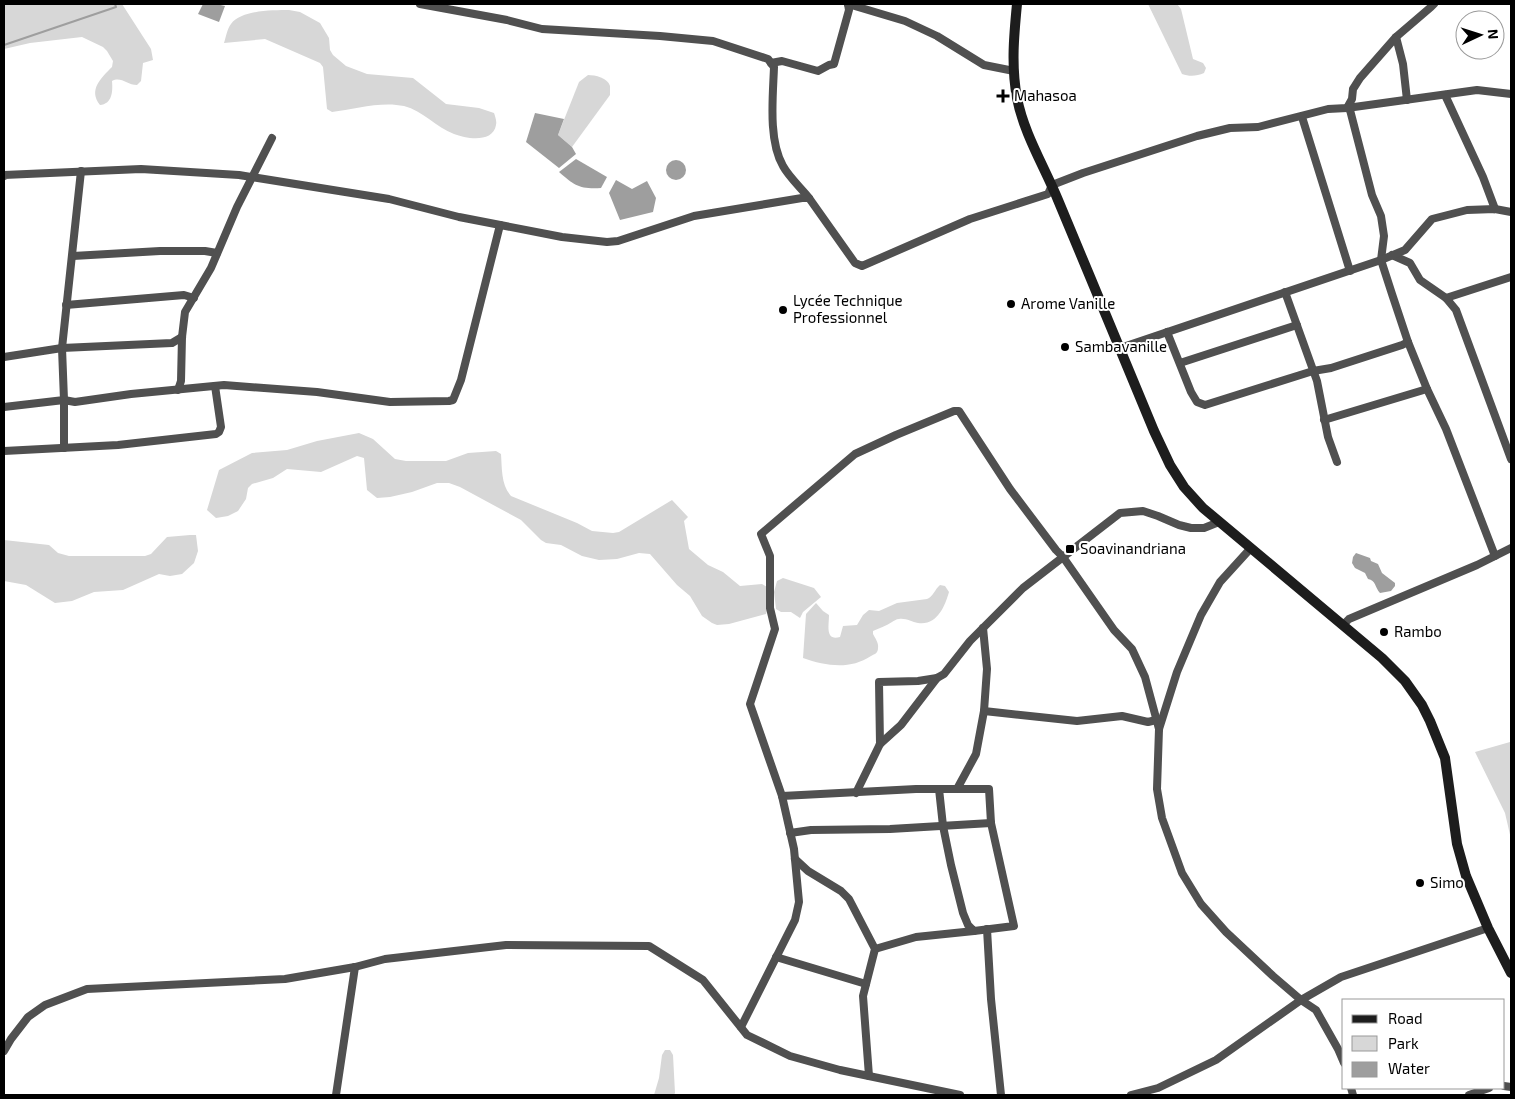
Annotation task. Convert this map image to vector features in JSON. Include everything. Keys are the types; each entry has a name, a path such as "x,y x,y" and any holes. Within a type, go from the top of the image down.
{"main road":[{"path":"1018,4 1013,49 1016,94 1022,116 1170,465 1184,486 1203,508 1382,658 1405,681 1422,705 1445,758 1460,859 1488,928 1511,973"}],"street":[{"path":"420,4 506,20 542,29 713,41 768,59 774,67 774,134 783,166 810,198 855,263 862,266 970,219 1048,194 1052,186 1084,173 1198,136 1230,128 1258,127 1328,109 1476,90 1511,94"},
{"path":"771,63 782,61 818,71 834,64 849,10 848,4 905,22 937,36 984,65 1014,72"},
{"path":"1347,108 1352,99 1353,89 1360,78 1396,37 1434,4"},
{"path":"1396,37 1403,64 1407,100"},
{"path":"1445,95 1483,177 1495,209"},
{"path":"1347,108 1350,110 1372,195 1381,216 1384,236 1381,260 1408,342 1452,446 1495,556"},
{"path":"1302,117 1350,271"},
{"path":"178,390 185,312 211,268 272,138"},
{"path":"4,176 141,169 239,175 389,199 459,217 562,238 606,242 618,242 694,216 810,198"},
{"path":"64,448 62,348 81,171"},
{"path":"1120,348 1392,256 1405,250 1432,219 1467,210 1495,209 1511,212"},
{"path":"4,407 64,400 75,402 224,385 299,390 390,402 453,400 461,380 500,225"},
{"path":"73,256 160,251 205,251 217,253"},
{"path":"1392,256 1410,263 1420,280 1446,298 1456,310 1511,459"},
{"path":"1446,298 1511,277"},
{"path":"1285,292 1313,370 1336,462"},
{"path":"66,305 184,295 194,298"},
{"path":"1180,363 1297,325"},
{"path":"1167,332 1191,392 1198,402 1205,405 1313,370 1331,368 1408,342"},
{"path":"4,357 62,348 172,344 182,337"},
{"path":"4,451 118,445 216,434 221,427 216,386"},
{"path":"1324,420 1428,389"},
{"path":"741,1027 795,920 799,902 795,859 782,796 750,704 775,629 770,608 770,556 761,534 855,454 954,411 960,411 1010,488 1063,557 1114,630 1132,649 1145,677 1159,729"},
{"path":"880,744 879,682 918,681 937,678 944,674 970,641 1023,588 1120,513 1143,511 1192,528 1204,528 1219,522"},
{"path":"1343,625 1349,619 1511,548"},
{"path":"1250,549 1220,582 1201,615 1178,672 1159,729 1157,789 1162,818 1182,873 1201,904 1226,932 1273,976 1316,1010 1342,1057"},
{"path":"957,789 976,754 984,711 987,669 983,628"},
{"path":"856,793 880,744 901,725 937,678"},
{"path":"984,711 1077,721 1122,716 1148,722 1156,720"},
{"path":"782,796 916,789 989,789 991,823 1014,926 916,937 875,949"},
{"path":"940,789 943,826 951,865 963,913 968,925 974,930"},
{"path":"790,833 811,830 890,829 991,823"},
{"path":"795,859 808,871 841,891 849,899 875,949 863,996 869,1076"},
{"path":"1131,1095 1158,1088 1216,1060 1301,1000 1341,977 1488,928"},
{"path":"987,929 991,999 1001,1095"},
{"path":"4,1050 28,1018 45,1005 87,989 285,980 355,968 385,958 506,945 649,946 703,980 747,1035 790,1056 869,1076 960,1095"},
{"path":"776,957 866,984"},
{"path":"336,1095 355,968"},
{"path":"4,1034 11,1039"},
{"path":"1469,1095 1486,1089"}],"green space":[{"path":"4,4 122,4 151,49 153,60 143,63 141,81 137,85 121,80 112,81 112,93 109,100 100,105 95,94 97,84 112,67 113,61 107,51 103,47 82,37 30,43 4,49"},
{"path":"1148,4 1177,4 1181,9 1193,59 1203,63 1206,68 1204,73 1193,76 1182,74"},
{"path":"289,10 300,12 320,23 329,38 330,50 333,55 346,66 367,74 413,78 446,104 479,108 494,113 496,123 494,131 490,135 479,138 459,136 447,131 411,108 387,104 332,112 327,109 323,67 320,63 265,39 224,43 230,26 236,19 250,13"},
{"path":"588,75 598,76 607,81 610,86 610,95 572,147 558,135 579,82"},
{"path":"359,433 373,439 395,459 406,461 446,461 468,453 496,451 501,454 505,487 511,496 592,531 619,532 672,500 688,517 684,521 689,549 708,565 723,572 740,586 762,584 767,587 769,604 766,614 729,624 717,625 712,623 702,616 690,596 677,585 650,554 639,553 617,559 599,560 582,556 561,545 546,543 521,520 449,483 437,483 412,492 377,498 367,490 364,458 357,456 321,472 287,469 273,478 252,484 248,488 246,499 238,511 228,516 216,518 207,510 219,470 252,453 287,450 317,441"},
{"path":"196,535 198,551 194,563 182,574 170,576 159,574 123,590 94,592 72,601 55,603 26,585 4,581 4,540 49,545 58,553 69,556 145,556 151,554 167,537"},
{"path":"783,578 814,588 821,597 803,612 800,618 791,612 781,612 776,609 774,592 777,581"},
{"path":"940,585 945,586 949,592 939,614 925,623 898,619 873,631 878,644 875,654 846,665 829,665 803,658 806,614 816,603 829,615 829,632 835,638 840,637 843,626 857,625 863,615 869,610 879,611 897,603 927,599 931,597"},
{"path":"1510,742 1511,839 1505,813 1475,752"},
{"path":"665,1050 670,1050 673,1055 675,1093 674,1095 654,1095 659,1078 662,1055"}],"water":[{"path":"203,4 225,6 219,22 198,14"},
{"path":"535,113 564,119 558,135 572,147 576,154 559,168 526,142"},
{"path":"576,159 607,177 601,188 578,186 559,172"},
{"path":"676,160 683,163 686,170 683,177 676,180 669,177 666,170 669,163"},
{"path":"616,180 632,189 647,181 656,198 653,212 620,220 609,193"},
{"path":"1356,553 1370,558 1371,561 1378,564 1382,573 1395,583 1391,591 1380,593 1365,573 1355,568 1352,563"}],"waterway":[{"path":"4,45 116,7 115,4"}],"place":[{"name":"Mahasoa","path":"1003,96"},
{"name":"Arome Vanille","path":"1011,304"},
{"name":"Lycée Technique Professionnel","path":"783,310"},
{"name":"Sambavanille","path":"1065,347"},
{"name":"Soavinandriana","path":"1070,549"},
{"name":"Rambo","path":"1384,632"},
{"name":"Simo","path":"1420,883"}]}
